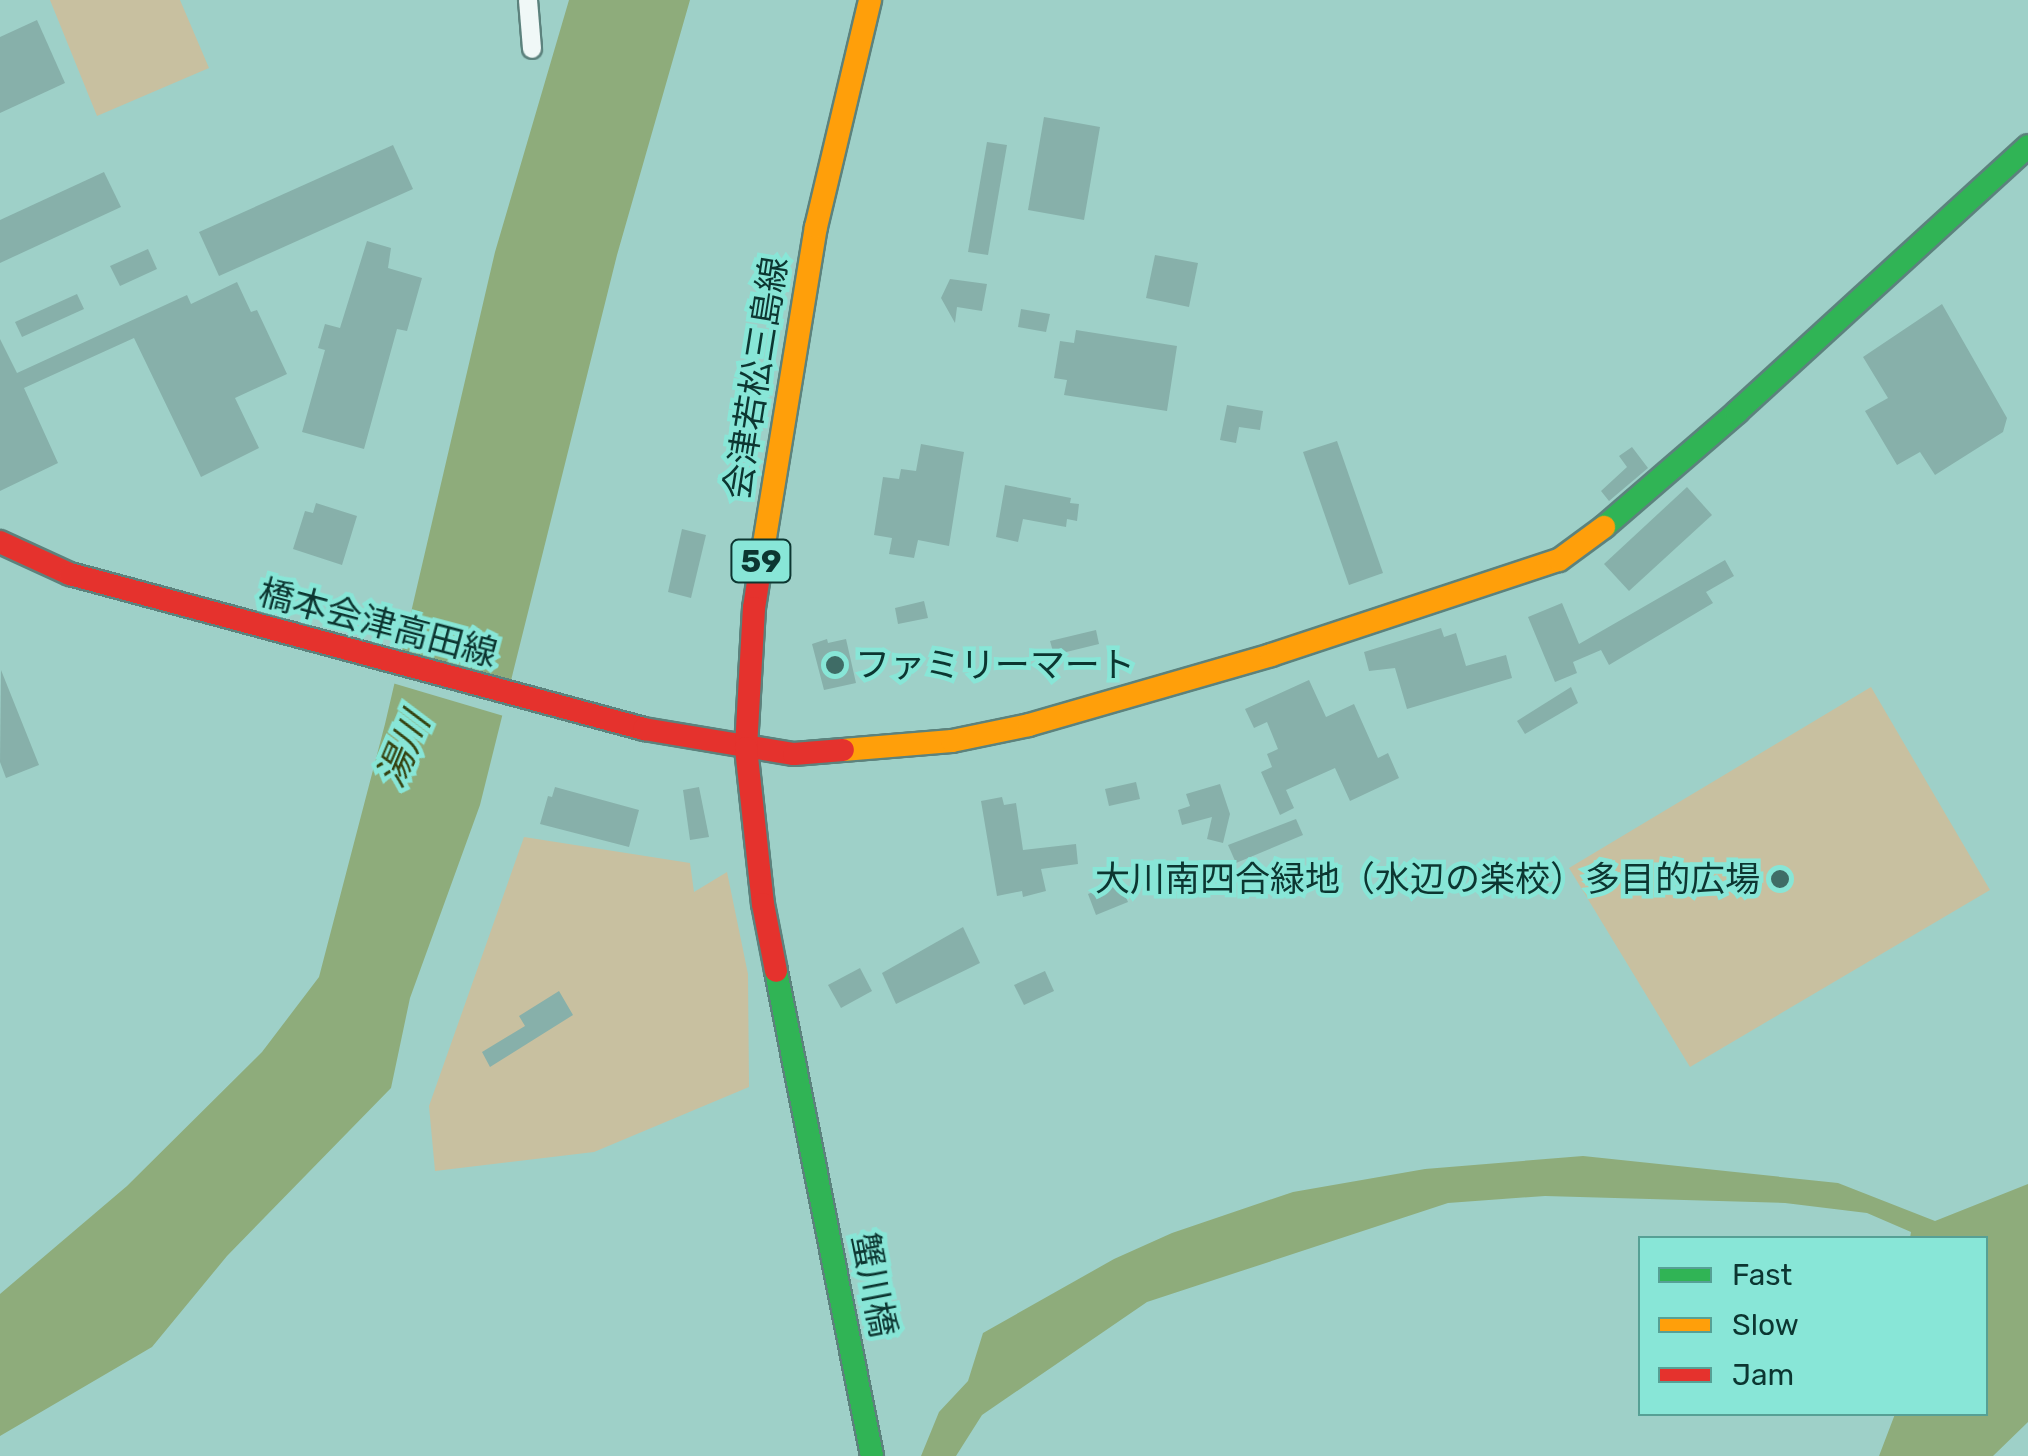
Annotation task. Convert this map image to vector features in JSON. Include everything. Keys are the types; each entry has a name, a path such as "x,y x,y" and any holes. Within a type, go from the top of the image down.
{"main road":[{"name":"会津若松三島線","path":"807,1127 761,890 746,748 754,608 794,360 832,150 870,0"},
{"name":"橋本会津高田線","path":"0,542 70,574 550,707 746,748 794,754 881,750 1030,725 1270,655 1560,560 1737,412 2028,146"},
{"name":"蟹川橋","path":"807,1127 872,1456"}],"street":[{"path":"528,0 532,48"}],"shaded area":[{"path":"50,0 180,0 209,68 97,116"},
{"name":"大川南四合緑地（水辺の楽校）多目的広場","path":"1871,687 1990,890 1690,1067 1569,868"},
{"path":"524,837 690,863 694,892 727,872 748,974 749,1087 594,1152 435,1171 429,1106"}],"water":[{"name":"湯川","path":"569,0 690,0 617,255 480,805 410,998 391,1088 227,1256 152,1347 0,1436 0,1294 127,1186 262,1052 319,977 385,724 495,252"},
{"path":"1583,1156 1838,1183 1935,1221 2028,1184 2028,1422 1993,1456 1879,1456 1894,1416 1988,1416 1988,1236 1910,1236 1911,1232 1867,1213 1785,1203 1545,1196 1448,1203 1147,1302 982,1415 956,1456 921,1456 939,1412 968,1381 983,1333 1114,1259 1172,1233 1293,1192 1425,1169"}],"pier":[{"path":"397,649 516,681 507,717 389,682"}],"building":[{"path":"37,20 65,83 0,113 0,37"},
{"path":"1044,117 1100,127 1084,220 1028,210"},
{"path":"987,142 1007,145 988,255 968,252"},
{"path":"393,145 413,189 219,276 199,232"},
{"path":"104,172 121,207 0,263 0,220"},
{"path":"367,241 391,248 388,268 422,278 407,331 397,329 364,449 302,432 325,350 318,348 325,324 340,328"},
{"path":"148,249 157,269 120,286 110,266"},
{"path":"1155,255 1198,263 1189,307 1146,298"},
{"path":"950,279 987,284 982,311 957,307 955,323 941,298"},
{"path":"237,282 251,312 257,310 287,374 235,398 259,448 201,477 134,338 24,388 58,463 0,491 0,339 17,373 187,295 191,304"},
{"path":"77,294 84,309 22,337 15,322"},
{"path":"1942,304 2007,418 2003,432 1935,475 1920,452 1897,465 1865,411 1888,398 1863,357"},
{"path":"1021,309 1050,314 1046,332 1018,327"},
{"path":"1076,330 1177,346 1167,411 1064,395 1067,380 1054,378 1060,341 1074,343"},
{"path":"1227,405 1263,411 1260,430 1239,427 1236,443 1220,440"},
{"path":"1337,441 1383,573 1349,585 1303,452"},
{"path":"921,444 964,452 949,546 918,540 914,558 889,554 892,538 874,535 883,477 899,479 901,469 916,471"},
{"path":"1632,447 1648,468 1609,501 1601,491 1627,467 1619,456"},
{"path":"1005,485 1071,498 1070,503 1079,504 1077,521 1067,519 1066,527 1023,519 1018,542 996,537"},
{"path":"1687,487 1712,515 1629,591 1604,564"},
{"path":"316,503 357,516 342,565 293,549 305,511 313,513"},
{"path":"682,529 706,535 691,598 668,592"},
{"path":"1725,560 1734,576 1706,592 1713,603 1609,665 1601,650 1573,662 1577,673 1555,682 1528,617 1562,603 1579,644"},
{"path":"924,601 928,618 898,624 895,608"},
{"path":"1441,628 1444,637 1456,633 1466,666 1506,655 1512,678 1407,709 1395,668 1369,671 1364,652"},
{"path":"1096,630 1099,644 1054,655 1050,641"},
{"name":"ファミリーマート","path":"827,639 828,643 846,639 856,683 824,690 812,644"},
{"path":"1,670 39,765 6,778 0,762"},
{"path":"1309,680 1326,717 1354,704 1378,758 1388,753 1399,778 1350,801 1335,768 1286,790 1294,808 1280,815 1261,772 1272,767 1267,754 1278,749 1267,722 1254,728 1245,709"},
{"path":"1571,687 1578,703 1525,734 1517,721"},
{"path":"1136,782 1140,799 1109,806 1105,789"},
{"path":"1220,784 1230,814 1223,843 1207,839 1212,817 1182,825 1178,810 1190,806 1186,794"},
{"path":"555,787 639,810 629,847 540,824 548,796 552,797"},
{"path":"699,787 709,837 690,840 683,790"},
{"path":"1002,797 1004,805 1016,803 1023,850 1076,844 1078,864 1041,869 1046,891 1023,897 1022,891 997,896 981,801"},
{"path":"1296,819 1303,835 1236,863 1228,845"},
{"path":"1119,881 1128,902 1096,915 1088,894"},
{"path":"963,927 980,963 896,1004 882,973"},
{"path":"860,968 872,991 841,1008 828,985"},
{"path":"1045,971 1054,991 1024,1005 1014,985"},
{"path":"559,991 573,1015 490,1067 482,1052 525,1026 519,1016"}],"traffic: fast":[{"path":"1604,527 1737,412 2028,146"},
{"path":"776,971 872,1456"}],"traffic: slow":[{"path":"763,550 816,227 870,0"},
{"path":"843,750 952,741 1029,725 1271,655 1559,560 1604,527"}],"traffic: jam":[{"path":"0,542 70,574 644,729 794,754 843,750"},
{"path":"763,550 754,608 746,748 763,904 776,971"}],"place":[{"name":"ファミリーマート","path":"835,665"},
{"name":"大川南四合緑地（水辺の楽校）多目的広場","path":"1780,879"}]}
